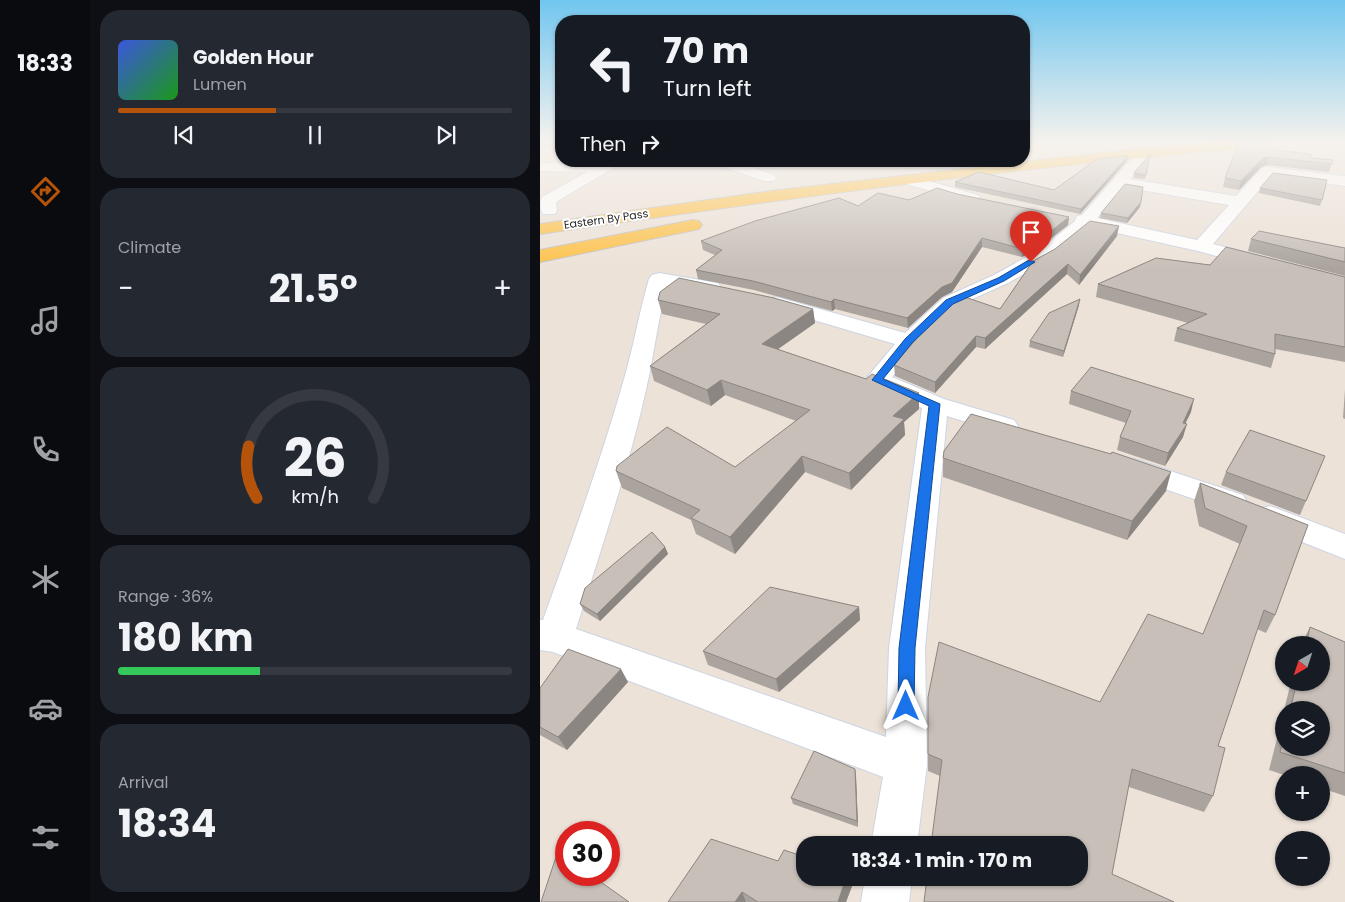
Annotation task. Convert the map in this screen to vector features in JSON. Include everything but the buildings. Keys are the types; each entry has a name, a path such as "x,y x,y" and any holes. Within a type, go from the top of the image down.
{"main road":[{"name":"Eastern By Pass","path":"543,214 788,184"},
{"name":"Eastern By Pass","path":"540,229 771,196 835,184"},
{"path":"540,256 752,213 848,184"},
{"path":"543,214 568,208"}],"street":[{"path":"543,214 548,200 577,184"},
{"path":"921,184 957,195 985,200"},
{"path":"1032,434 935,404 877,380 909,341 950,302 1001,280 1047,253 1077,219 1117,184"},
{"path":"1132,184 1241,202"},
{"path":"1201,246 1256,184"},
{"path":"1077,219 1201,246 1278,266"},
{"path":"733,293 659,279 650,309 637,376 609,477 548,636 906,765"},
{"path":"762,300 909,341"},
{"path":"895,836 906,765 907,648 935,404"},
{"path":"1114,461 1225,499 1345,547"},
{"path":"885,902 888,886"}],"route":[{"path":"906,706 907,648 935,404 877,380 909,341 950,302 1001,280 1031,262"}]}
